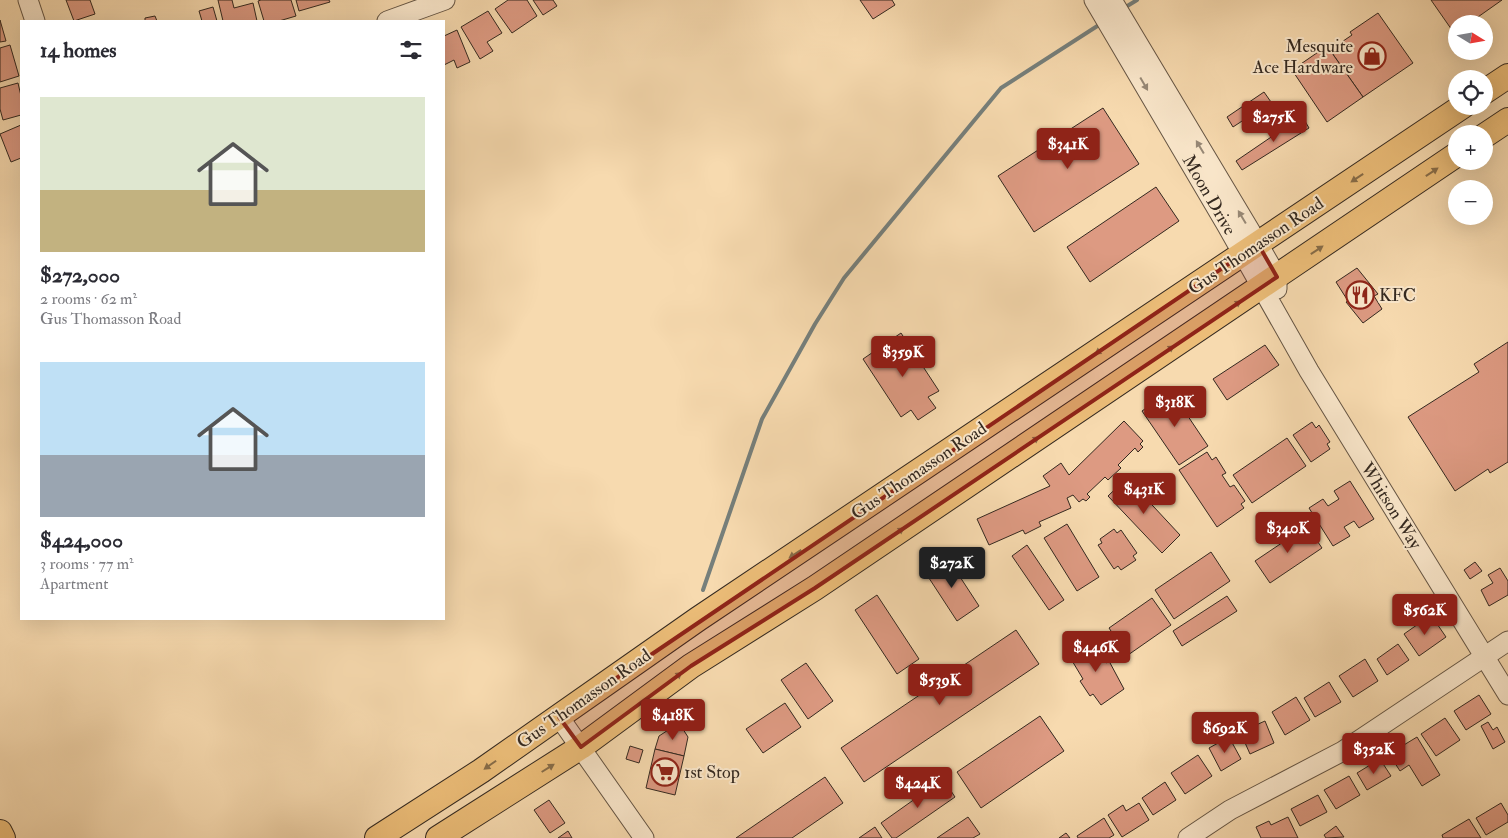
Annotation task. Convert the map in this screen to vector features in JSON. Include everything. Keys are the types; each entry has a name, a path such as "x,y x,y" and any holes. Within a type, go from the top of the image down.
{"main road":[{"path":"1493,86 1508,76"},
{"name":"Gus Thomasson Road","path":"376,838 481,772 698,619 1450,115"},
{"path":"1493,130 1508,120"},
{"name":"Gus Thomasson Road","path":"438,838 581,747 691,666 858,560 1448,160"},
{"path":"836,527 858,560"},
{"path":"0,832 3,838"}],"street":[{"path":"28,0 35,20"},
{"path":"390,20 446,0"},
{"name":"Moon Drive","path":"1102,3 1126,38 1269,282 1277,314"},
{"name":"Whitson Way","path":"1277,314 1361,457 1456,613 1486,656 1508,695"},
{"path":"1188,838 1230,810 1343,751 1508,641"},
{"path":"559,717 644,838"}],"highlighted area":[{"path":"1258,244 1277,277 815,588 691,666 581,747 559,717"}],"building":[{"path":"66,0 90,0 95,14 74,20"},
{"path":"218,0 232,0 234,8 253,3 257,20 223,20"},
{"path":"291,0 296,16 282,20 264,20 258,1"},
{"path":"296,0 329,0 330,2 299,11"},
{"path":"508,0 527,0 537,16 512,33 495,9"},
{"path":"533,0 553,0 557,6 543,15"},
{"path":"860,0 892,0 895,5 873,19"},
{"path":"1431,0 1502,0 1481,15 1448,15 1448,24"},
{"path":"213,7 217,20 202,20 199,11"},
{"path":"488,11 502,33 487,42 493,51 480,59 461,27"},
{"name":"Mesquite Ace Hardware","path":"1378,13 1413,63 1363,97 1330,50 1352,35 1350,32"},
{"path":"155,16 157,20 145,20 145,18"},
{"path":"0,20 6,41 0,42"},
{"path":"457,30 470,62 457,68 454,60 445,64 445,36"},
{"path":"10,45 19,76 0,82 0,48"},
{"path":"1327,46 1363,97 1327,122 1292,70"},
{"path":"18,83 20,115 3,120 0,109 0,88"},
{"path":"1264,92 1271,102 1233,127 1227,117"},
{"path":"1103,108 1139,164 1034,232 998,176"},
{"path":"1302,116 1309,128 1242,170 1236,161"},
{"path":"20,125 20,158 11,162 0,134"},
{"path":"1156,187 1179,221 1090,282 1067,247"},
{"name":"KFC","path":"1357,268 1378,294 1374,296 1382,309 1363,323 1346,302 1348,301 1336,282"},
{"path":"901,333 939,391 928,397 936,408 918,420 911,410 901,417 863,359"},
{"path":"1508,342 1508,462 1490,473 1488,469 1455,491 1408,417 1479,372 1474,364"},
{"path":"1265,345 1279,365 1227,400 1213,379"},
{"path":"1171,391 1208,446 1179,465 1142,411"},
{"path":"1124,421 1143,441 1140,444 1143,447 1138,452 1135,448 1118,465 1121,468 1108,480 1105,477 1087,494 1090,497 1086,501 1083,499 1079,502 1073,495 1067,498 1071,508 1039,522 1041,526 1025,534 1023,530 989,545 977,519 1050,486 1043,476 1061,463 1069,475"},
{"path":"1312,422 1316,428 1319,425 1330,442 1327,444 1330,449 1311,462 1293,435"},
{"path":"1287,438 1306,466 1252,503 1233,475"},
{"path":"1207,452 1212,460 1216,457 1226,473 1222,475 1230,487 1234,485 1245,501 1241,504 1244,508 1217,527 1179,470"},
{"path":"1127,478 1180,535 1162,553 1108,496"},
{"path":"1350,481 1374,519 1359,528 1354,521 1344,527 1350,536 1333,546 1309,508 1323,499 1328,506 1339,499 1334,491"},
{"path":"1067,524 1099,577 1077,591 1044,538"},
{"path":"1307,526 1322,548 1270,583 1255,561"},
{"path":"1114,529 1117,533 1121,530 1137,553 1133,556 1136,560 1121,570 1118,566 1114,569 1098,545 1102,543 1100,539"},
{"path":"1027,545 1064,600 1049,610 1012,556"},
{"path":"1211,552 1230,581 1174,619 1155,590"},
{"path":"947,557 979,606 957,621 925,572"},
{"path":"1475,562 1482,571 1470,579 1464,570"},
{"path":"1500,568 1508,581 1508,595 1489,606 1481,590 1493,583 1488,575"},
{"path":"877,595 919,659 897,674 855,610"},
{"path":"1227,596 1237,611 1182,646 1173,631"},
{"path":"1152,598 1171,625 1118,662 1101,638 1111,631 1109,628"},
{"path":"1431,615 1446,637 1419,656 1404,634"},
{"path":"1016,630 1039,664 864,782 841,748"},
{"path":"1088,640 1097,654 1099,653 1106,663 1109,661 1124,689 1101,705 1093,694 1090,696 1080,681 1083,679 1068,654"},
{"path":"1398,644 1409,660 1387,675 1377,659"},
{"path":"1365,659 1378,681 1353,697 1339,676"},
{"path":"806,663 833,701 808,719 781,680"},
{"path":"1329,682 1341,702 1315,717 1304,698"},
{"path":"1479,695 1491,714 1466,730 1454,711"},
{"path":"1296,697 1310,720 1285,735 1272,712"},
{"path":"785,703 801,727 763,753 746,729"},
{"path":"1040,716 1064,751 981,808 957,772"},
{"path":"1445,718 1460,740 1436,756 1421,734"},
{"path":"1254,720 1256,725 1265,721 1274,743 1250,754 1238,727"},
{"path":"1488,722 1493,730 1497,727 1505,742 1493,749 1481,726"},
{"path":"679,723 688,737 684,756 655,749 659,736"},
{"path":"1229,737 1241,759 1221,771 1209,748"},
{"path":"1417,737 1440,775 1422,786 1409,765 1400,771 1389,754"},
{"path":"630,746 643,750 639,763 626,759"},
{"name":"1st Stop","path":"655,749 684,756 675,795 646,788"},
{"path":"1198,755 1212,776 1185,794 1171,773"},
{"path":"1380,759 1391,776 1367,790 1357,773"},
{"path":"1349,776 1360,795 1336,809 1324,790"},
{"path":"825,777 843,803 792,838 736,838"},
{"path":"943,779 955,797 896,838 892,838 881,823"},
{"path":"1165,782 1176,800 1153,815 1142,798"},
{"path":"1318,795 1327,812 1300,826 1291,809"},
{"path":"549,800 565,823 550,833 534,810"},
{"path":"1139,803 1149,820 1122,837 1108,815 1123,805 1126,811"},
{"path":"1501,803 1508,815 1508,822 1486,835 1476,818"},
{"path":"968,817 980,834 973,838 937,838"},
{"path":"1288,817 1298,838 1261,838 1256,827 1269,821 1271,825"},
{"path":"1104,818 1114,835 1109,838 1078,838 1077,836"},
{"path":"1469,819 1481,838 1443,838 1442,835"},
{"path":"1336,826 1344,837 1326,838 1324,835"},
{"path":"875,827 882,838 859,838"},
{"path":"568,831 572,838 558,838"},
{"path":"1066,833 1070,838 1059,838"}],"waterway":[{"path":"1124,8 1137,0"},
{"path":"703,590 762,419 815,324 844,278 1001,88 1102,23"}],"place":[{"name":"Mesquite Ace Hardware","path":"1372,56"},
{"name":"KFC","path":"1360,295"},
{"name":"1st Stop","path":"665,772"}]}
